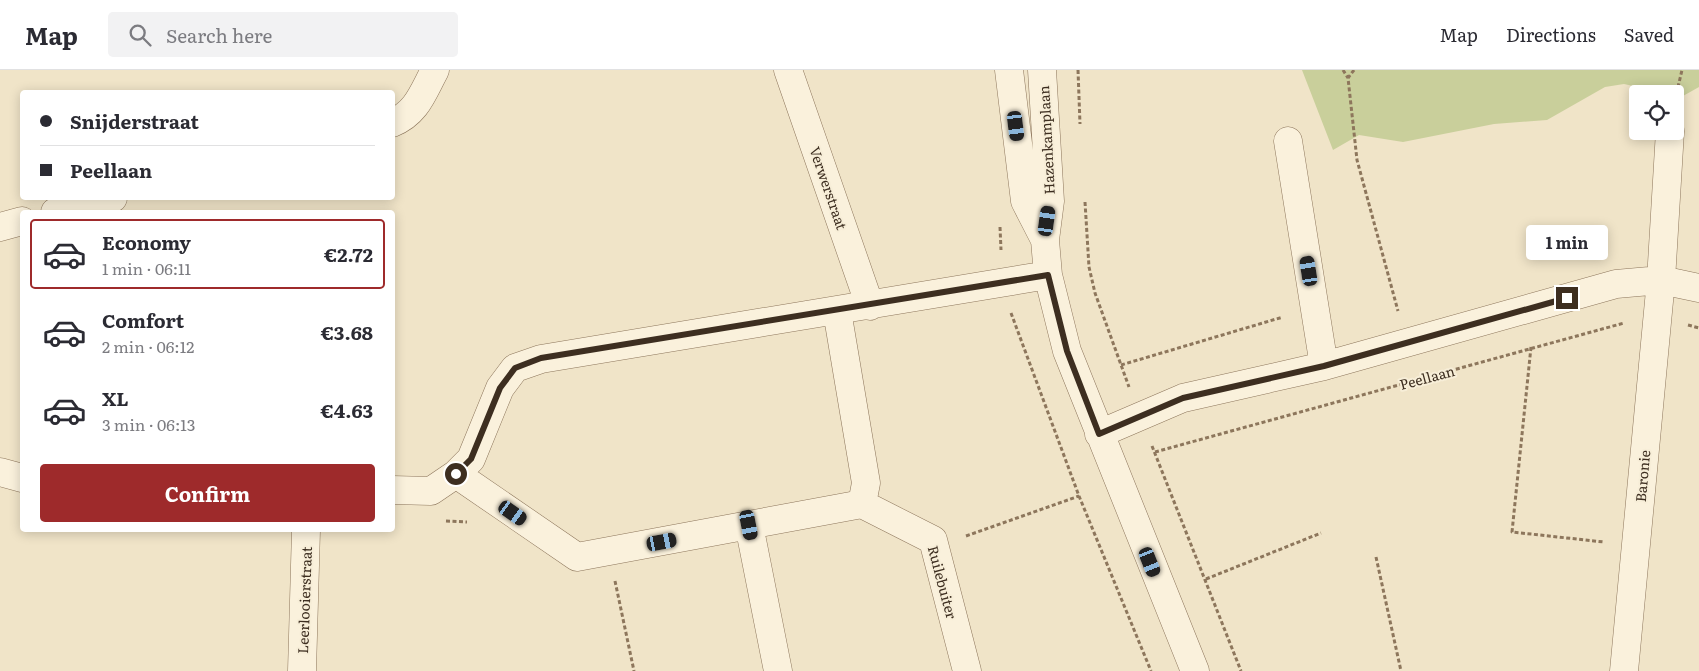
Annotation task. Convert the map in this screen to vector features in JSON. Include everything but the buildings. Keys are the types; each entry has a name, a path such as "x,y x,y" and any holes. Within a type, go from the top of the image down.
{"street":[{"path":"395,122 407,117 419,101 435,70"},
{"name":"Verwerstraat","path":"788,70 870,306"},
{"name":"Hazenkamplaan","path":"1009,70 1025,202 1045,240"},
{"name":"Hazenkamplaan","path":"1042,70 1050,201 1045,240 1048,275 1067,351 1195,671"},
{"name":"Baronie","path":"1624,671 1661,280 1669,140"},
{"path":"1288,141 1324,366"},
{"path":"63,210 105,200"},
{"path":"0,227 20,222"},
{"path":"395,490 431,491 456,474 471,459 500,388 515,368 541,358 870,306 1048,275"},
{"path":"1099,434 1183,398 1324,366 1616,284 1661,280 1699,288"},
{"path":"456,474 577,557 862,504 866,483 837,311"},
{"path":"0,472 20,477"},
{"name":"Ruilebuiter","path":"862,504 932,540 967,671"},
{"path":"749,525 778,671"},
{"name":"Leerlooierstraat","path":"302,671 306,532"}],"path":[{"path":"1078,70 1081,129"},
{"path":"1343,70 1348,78 1357,160 1407,343"},
{"path":"1348,78 1354,70"},
{"path":"1678,85 1682,70"},
{"path":"1084,198 1093,284 1139,416 1206,579 1241,671"},
{"path":"1121,365 1315,308"},
{"path":"1518,311 1531,348 1512,532 1636,546"},
{"path":"1657,316 1699,328"},
{"name":"Peellaan","path":"1155,452 1531,348 1657,316"},
{"path":"934,548 1079,496"},
{"path":"441,521 470,522"},
{"path":"1206,579 1321,533"},
{"path":"609,551 634,671"},
{"path":"1376,557 1401,671"}],"green space":[{"path":"1302,70 1699,70 1699,87 1684,95 1684,85 1624,84 1605,87 1547,120 1494,124 1403,142 1359,135 1333,150"}],"route":[{"path":"456,474 471,459 500,388 515,368 541,358 1003,284 1048,275 1067,351 1099,434 1183,398 1324,366 1567,298"}]}
